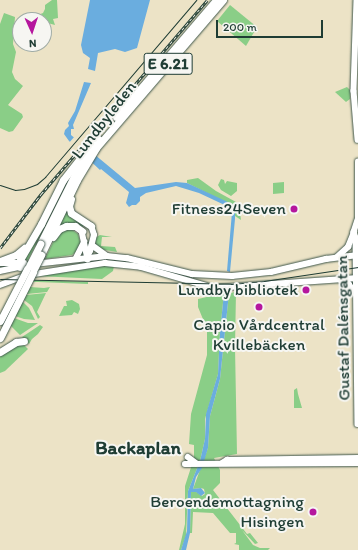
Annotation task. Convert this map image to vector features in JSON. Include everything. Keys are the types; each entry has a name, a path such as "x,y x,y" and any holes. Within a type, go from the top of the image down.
{"highway":[{"name":"Lundbyleden","path":"45,245 76,172 85,158 216,0"},
{"name":"Lundbyleden","path":"93,148 223,0"},
{"name":"Lundbyleden","path":"0,321 45,245 83,170 85,158"},
{"path":"19,265 65,177 85,158"},
{"path":"83,170 82,177 70,202 69,208 71,214 91,226"},
{"path":"0,338 45,245 56,231 64,226 75,226 82,231"},
{"path":"0,262 16,255 28,246"},
{"path":"0,352 16,342 24,341"}],"main road":[{"path":"356,0 354,111 358,140"},
{"name":"Gustaf Dalénsgatan","path":"336,257 348,247 358,221 358,162"},
{"path":"67,268 82,262 87,257 92,245 94,233 91,226"},
{"path":"82,231 85,240 87,257 94,264"},
{"name":"Gustaf Dalénsgatan","path":"354,232 356,238 357,255 356,294 358,424"},
{"path":"76,258 85,240"},
{"path":"92,245 107,256"},
{"path":"0,262 19,265 107,256 127,258 192,274 221,276 271,272 336,257 357,255"},
{"path":"0,285 28,275 94,264 115,263 141,267 182,278 202,286 218,288 357,278"},
{"path":"0,271 19,265"},
{"path":"19,265 28,275"},
{"path":"337,279 349,284 356,294"},
{"path":"188,457 196,464"},
{"path":"237,461 358,458"},
{"path":"185,464 222,464 227,460 358,463"}],"green space":[{"path":"52,0 57,0 58,18 53,19 55,25 52,24 52,12 44,12 45,5"},
{"path":"230,5 257,27 246,46 217,21"},
{"path":"4,13 12,16 12,52 16,52 12,72 15,79 23,86 8,105 22,114 23,117 13,131 9,132 0,128 0,24"},
{"path":"347,87 350,90 350,99 346,102 335,92"},
{"path":"72,173 28,260 22,260 65,181"},
{"path":"198,178 216,191 236,202 239,206 241,220 235,216 235,207 187,183 187,180"},
{"path":"221,179 224,180 225,184 227,181 237,183 237,191 231,196 221,190 218,185"},
{"path":"284,182 284,193 273,194 273,183"},
{"path":"64,211 84,225 82,227 56,229"},
{"path":"63,229 71,229 78,234 81,245 72,255 45,259 56,236"},
{"path":"100,235 112,237 102,237 101,246 115,247 117,252 99,249 96,246 95,238"},
{"path":"102,265 114,266 113,271 102,279 36,276"},
{"path":"34,280 88,282 88,284 33,282"},
{"path":"30,287 50,287 47,292 27,294"},
{"path":"236,292 235,347 237,454 214,458 220,470 220,483 213,490 247,534 250,533 258,543 255,544 242,530 253,545 260,548 270,548 268,550 239,550 239,545 234,544 236,543 236,533 230,533 213,513 193,512 192,533 190,533 191,492 195,491 202,496 205,494 204,489 193,489 208,448 210,416 220,379 229,293"},
{"path":"46,293 37,312 40,317 38,319 32,306 24,300 26,295"},
{"path":"224,293 218,374 205,419 205,439 200,461 188,491 186,536 181,550 179,550 185,524 185,486 194,458 194,445 189,444 191,414 207,355 207,329 198,307 198,299"},
{"path":"72,300 79,304 80,309 78,314 74,312 72,315 59,316 64,306 67,306 66,301"},
{"path":"23,302 29,308 35,320 15,316"},
{"path":"14,318 28,323 38,323 20,335 10,325"},
{"path":"40,325 43,327 29,344 22,337"},
{"path":"17,344 23,344 28,349 5,371 0,373 0,354"},
{"path":"297,388 302,408 294,408 294,390"}],"water":[{"path":"90,0 150,0 137,48 125,52 115,49 98,53 95,71 88,69 90,58 83,53 81,45"},
{"path":"84,82 91,83 73,125 74,129 71,129 71,135 135,188 176,182 187,183 232,204 235,207 230,272 227,271 232,212 231,208 199,193 176,186 146,193 140,197 140,201 136,205 129,207 126,203 129,192 101,169 100,170 69,141 64,134 65,130 69,126 68,123 75,111"},
{"path":"224,293 229,293 220,379 210,416 208,448 202,468 196,477 193,489 201,488 205,493 201,496 196,492 191,492 190,533 186,550 181,550 187,531 188,491 200,461 205,439 206,414 218,374"}],"pier":[{"path":"75,136 97,155 91,162 69,143"}],"tram line":[{"path":"0,185 15,190 24,189 37,184 45,177 196,0"},
{"path":"0,279 231,284 264,281 358,267"}],"railway":[{"path":"0,248 41,194 207,0"}],"place":[{"name":"Fitness24Seven","path":"294,209"},
{"name":"Lundby bibliotek","path":"306,290"},
{"name":"Capio Vårdcentral Kvillebäcken","path":"259,307"},
{"name":"Beroendemottagning Hisingen","path":"313,512"}],"district":[{"name":"Backaplan","path":"138,448"}]}
